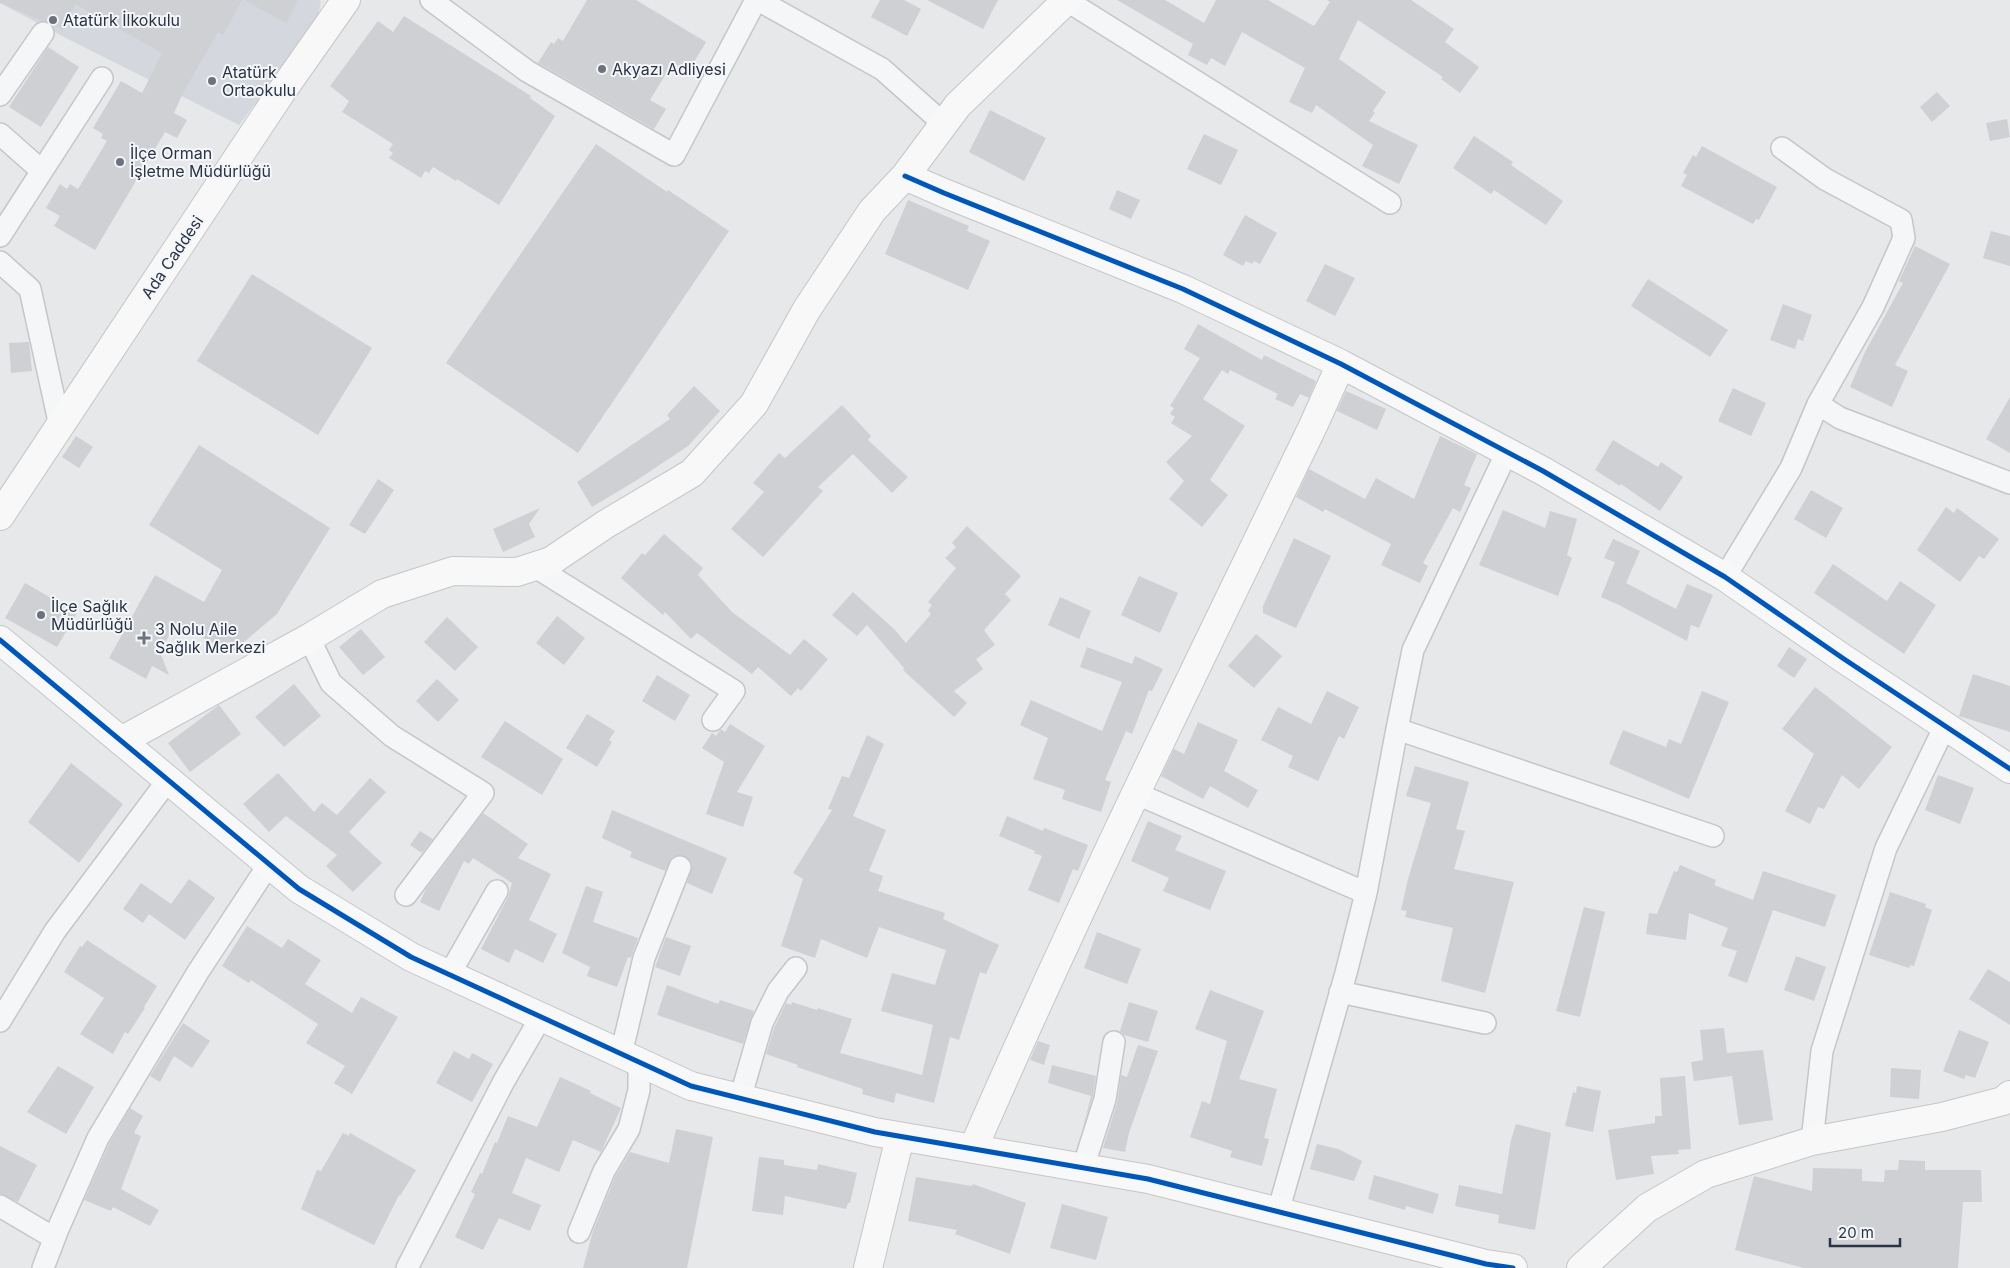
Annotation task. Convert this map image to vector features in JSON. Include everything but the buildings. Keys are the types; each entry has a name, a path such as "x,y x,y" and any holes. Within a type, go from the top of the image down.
{"street":[{"name":"Ada Caddesi","path":"0,516 282,91 346,0"},
{"path":"431,0 527,71 674,155 757,0 882,69 944,124"},
{"path":"121,740 309,638 382,594 453,571 517,572 552,561 606,524 692,473 754,404 806,309 872,211 904,176 958,106 1066,0 1390,203"},
{"path":"0,95 43,33"},
{"path":"0,236 102,78"},
{"path":"0,134 42,171"},
{"path":"1725,577 1791,468 1818,404 1873,307 1904,238 1902,220 1825,179 1782,148"},
{"path":"904,176 1183,289 1340,364 1507,452 1725,577 2010,769"},
{"path":"0,262 30,289 60,426"},
{"path":"973,1149 1029,1020 1135,793 1309,435 1340,364"},
{"path":"1818,404 1840,418 2010,482"},
{"path":"1278,1212 1366,893 1413,650 1507,452"},
{"path":"534,566 734,691 713,720"},
{"path":"309,638 331,683 392,736 483,793 406,895"},
{"path":"0,640 298,889 411,957 691,1086 900,1137 1148,1179 1486,1264 1513,1268"},
{"path":"1812,1141 1822,1051 1886,848 1945,726"},
{"path":"1397,729 1713,836"},
{"path":"0,1021 55,931 168,780"},
{"path":"1135,793 1366,893"},
{"path":"43,1268 54,1238 98,1138 198,972 269,864"},
{"path":"579,1232 604,1171 629,1129 639,1090 630,1058 644,958 680,867"},
{"path":"450,975 497,892"},
{"path":"740,1099 762,1023 778,991 796,968"},
{"path":"1340,992 1485,1023"},
{"path":"407,1268 504,1081 541,1017"},
{"path":"1082,1168 1106,1099 1114,1042"},
{"path":"1581,1268 1647,1208 1706,1174 1812,1141 1942,1117 2003,1101 2010,1095"},
{"path":"868,1268 900,1137"},
{"path":"0,1206 54,1238"}],"shaded area":[{"name":"Atatürk Ortaokulu","path":"0,0 319,0 321,2 317,22 239,125 64,37 0,3"}],"cycle path":[{"path":"905,176 1183,289 1341,364 1543,471 1725,577 1844,659 2010,769"},
{"path":"0,640 299,889 411,957 691,1086 875,1132 1148,1179 1486,1264 1513,1268"}],"place":[{"name":"Atatürk İlkokulu","path":"53,20"},
{"name":"Akyazı Adliyesi","path":"602,69"},
{"name":"Atatürk Ortaokulu","path":"212,81"},
{"name":"İlçe Orman İşletme Müdürlüğü","path":"120,162"},
{"name":"İlçe Sağlık Müdürlüğü","path":"41,615"},
{"name":"3 Nolu Aile Sağlık Merkezi","path":"144,638"}]}
